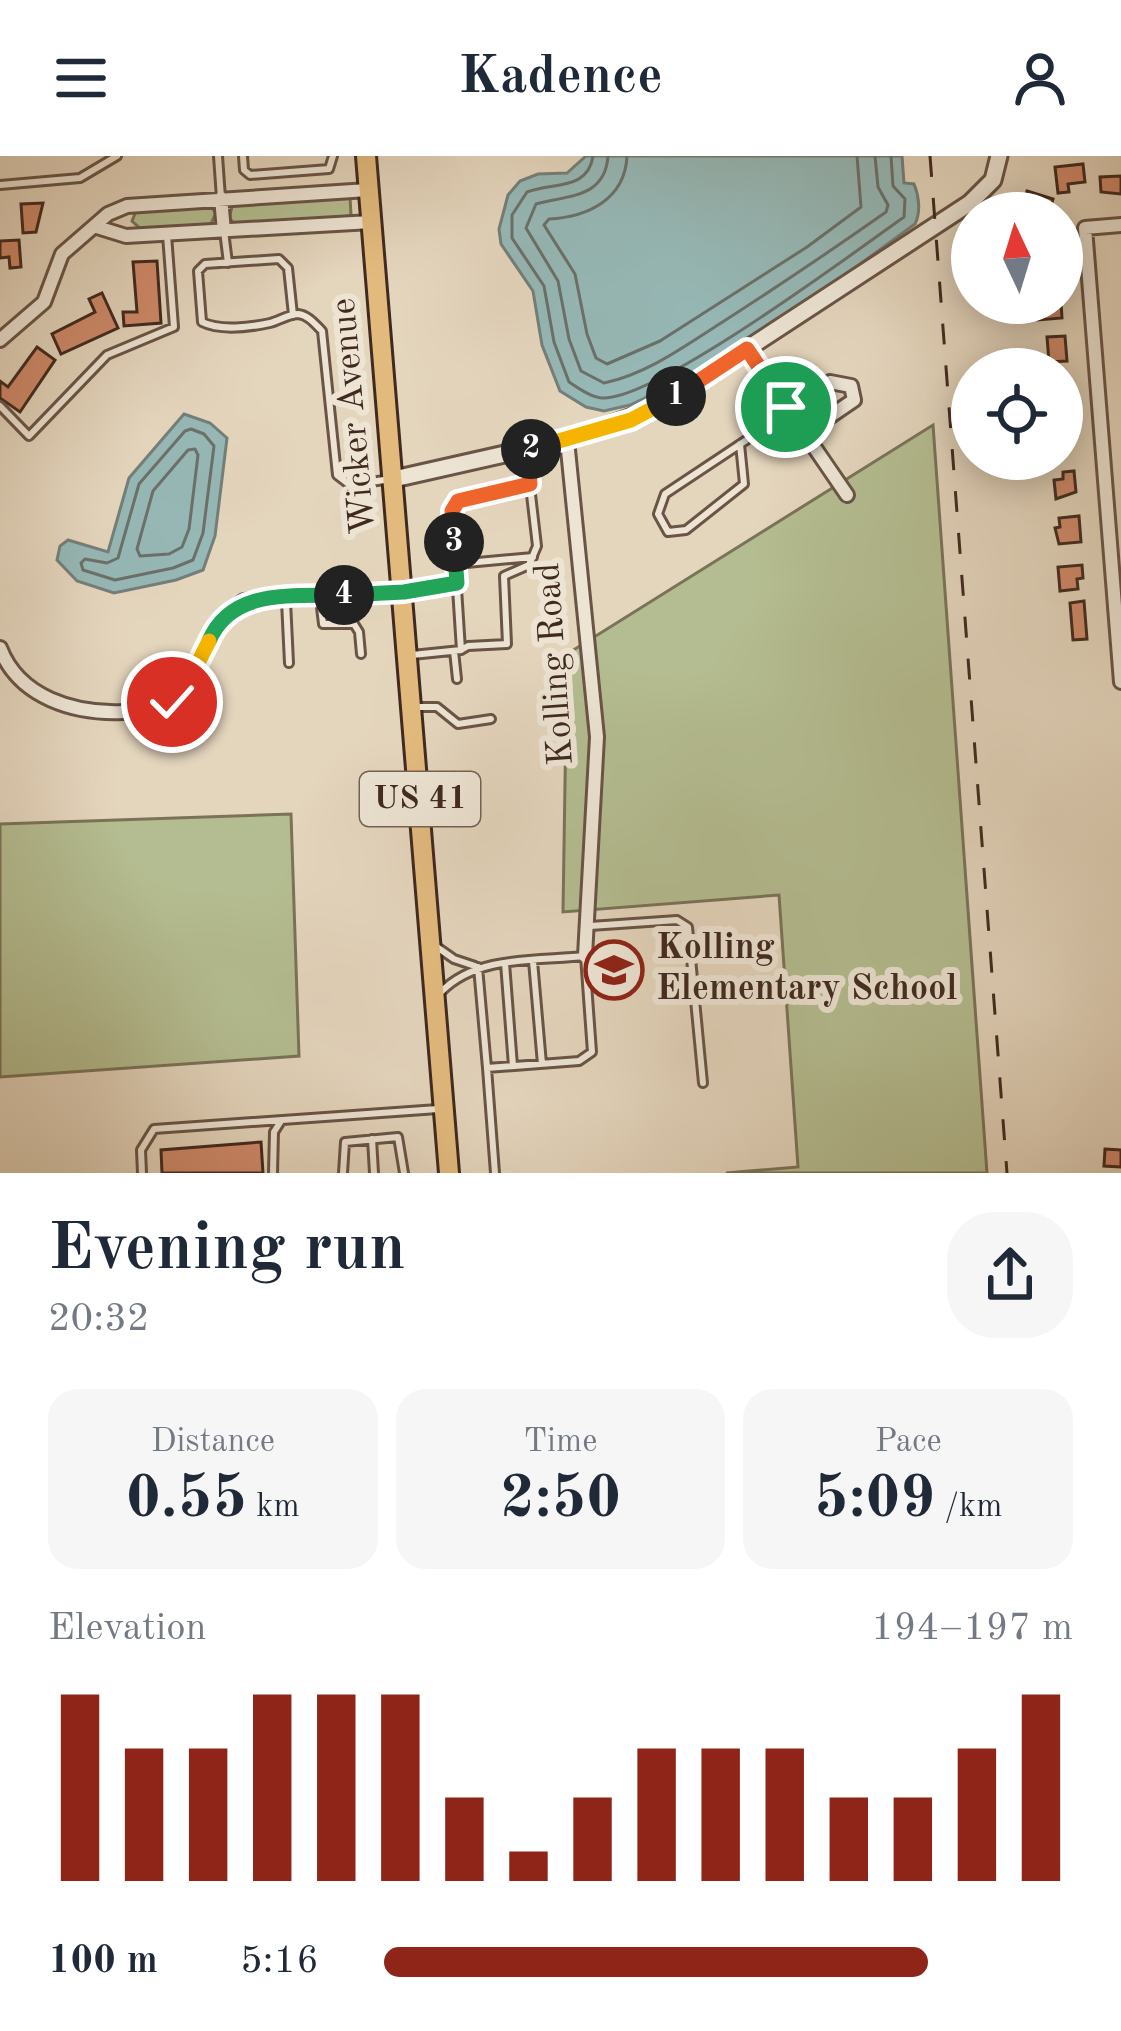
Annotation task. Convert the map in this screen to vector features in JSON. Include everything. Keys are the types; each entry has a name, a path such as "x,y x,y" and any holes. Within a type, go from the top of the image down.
{"highway":[{"name":"Wicker Avenue","path":"366,156 449,1173"}],"street":[{"path":"394,479 566,440 655,410 970,203 993,180 999,156"},
{"path":"0,340 44,302 62,254 108,214 128,206 368,190"},
{"path":"221,198 224,231"},
{"path":"97,227 127,236 371,222"},
{"path":"1120,682 1085,228 1121,225"},
{"path":"747,349 847,495"},
{"path":"786,407 830,382 851,386 854,400 807,432"},
{"name":"Kolling Road","path":"566,440 597,737 585,956"},
{"path":"0,648 5,662 48,700 91,713 155,709 172,702 186,687 224,615 244,602 404,592"}],"lane":[{"path":"0,184 80,178 117,156"},
{"path":"218,156 221,198"},
{"path":"243,156 244,170 250,175 329,169 333,156"},
{"path":"224,231 228,263"},
{"path":"0,406 28,436 107,355 174,327 167,235"},
{"path":"293,315 288,268 279,259 205,265 197,271 202,322 213,328 305,316 326,339 337,475 350,485 394,479"},
{"path":"740,444 744,484 686,530 668,532 658,514 664,494 786,407"},
{"path":"409,655 507,644 504,576 530,566 537,527 527,450"},
{"path":"457,679 452,511 458,501 530,484"},
{"path":"456,564 533,557"},
{"path":"404,592 457,583"},
{"path":"320,596 322,624 354,624 361,654"},
{"path":"285,598 289,662"},
{"path":"413,707 437,707 458,724 491,719"},
{"path":"586,927 676,920 688,927 703,1083"},
{"path":"431,944 478,967"},
{"path":"436,997 455,977 478,967 585,956 592,1052 579,1061 487,1068"},
{"path":"533,961 542,1064"},
{"path":"505,963 513,1066"},
{"path":"478,967 495,1173"},
{"path":"142,1173 141,1150 154,1129 444,1109"},
{"path":"273,1173 274,1132 280,1121"},
{"path":"343,1173 344,1142 398,1137 404,1173"},
{"path":"371,1139 374,1173"}],"green space":[{"path":"350,197 351,215 346,217 235,224 229,218 233,203"},
{"path":"209,204 216,213 210,226 142,230 132,221 137,209"},
{"path":"933,425 987,1173 726,1173 798,1167 779,895 563,912 567,654"},
{"path":"291,814 299,1056 0,1077 0,824"}],"water":[{"path":"586,156 902,156 904,183 914,184 918,214 915,224 834,283 681,381 630,405 604,411 586,407 560,391 542,345 533,291 501,244 499,229 508,195 520,181 538,174 567,173"},
{"path":"184,414 210,423 227,438 215,536 203,570 114,593 77,581 57,560 60,546 68,540 108,552 129,478"}],"building":[{"path":"1083,164 1085,182 1068,184 1069,192 1058,192 1055,167"},
{"path":"1121,176 1121,194 1101,192 1100,177"},
{"path":"43,203 36,232 23,233 21,204"},
{"path":"19,240 21,267 10,268 9,257 0,258 0,241"},
{"path":"157,261 161,323 124,326 123,312 137,312 133,262"},
{"path":"102,293 118,328 61,354 52,334 95,312 89,299"},
{"path":"1065,336 1066,348 1048,348 1047,337"},
{"path":"37,347 55,360 20,412 0,398 0,381 8,387"},
{"path":"1054,480 1075,480 1076,492 1056,499"},
{"path":"1079,516 1081,542 1059,544 1055,528 1060,527 1059,518"},
{"path":"1082,565 1078,589 1060,591 1058,567"},
{"path":"1084,601 1087,639 1073,640 1070,603"},
{"path":"261,1142 263,1173 162,1173 161,1150"},
{"path":"1105,1149 1121,1150 1121,1167 1104,1166"}],"railway":[{"path":"930,156 1007,1173"}],"place":[{"name":"Kolling Elementary School","path":"614,970"}],"route":[{"path":"172,702 186,687 214,627 244,602 404,592 457,583 452,511 458,501 530,484 527,450 655,410 747,349 786,407"}]}
